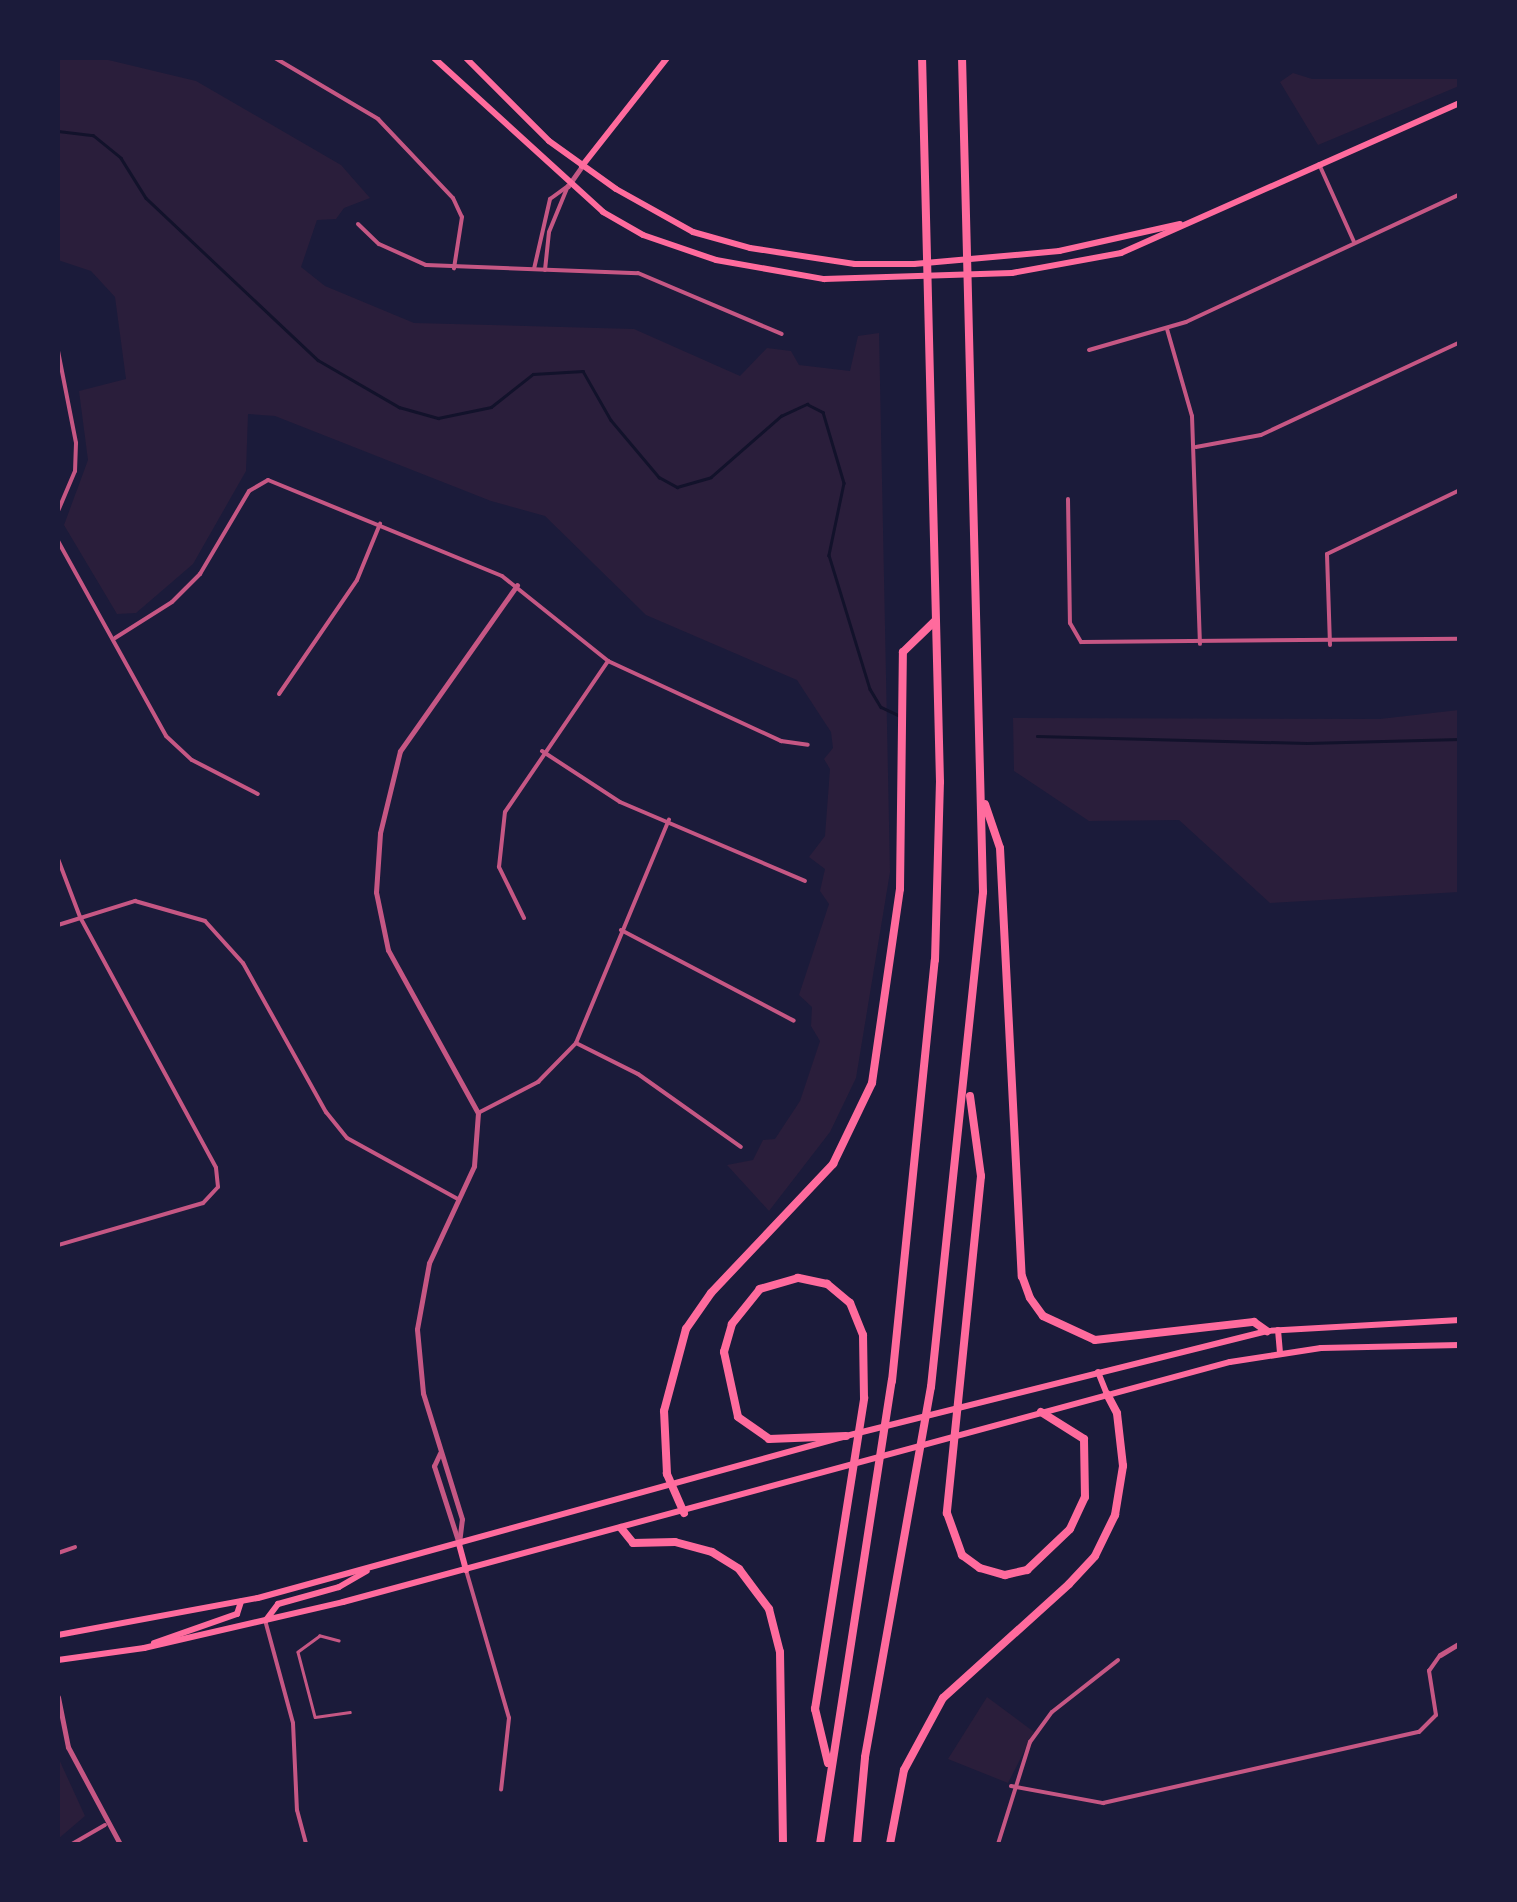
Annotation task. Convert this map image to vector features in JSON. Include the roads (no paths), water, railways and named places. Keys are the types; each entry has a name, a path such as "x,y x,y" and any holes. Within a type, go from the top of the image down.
{"highway":[{"path":"820,1844 828,1768 915,1197 934,960 940,769 922,58"},
{"path":"857,1844 865,1756 931,1388 968,1083 983,892 962,58"},
{"path":"684,1513 673,1488 664,1411 686,1330 712,1292 834,1164 872,1083 900,889 903,652 935,621"},
{"path":"982,796 1000,848 1020,1259 1030,1298 1043,1316 1095,1340 1254,1322 1267,1330"},
{"path":"968,1083 982,1176 946,1513 962,1554 980,1568 1005,1575 1049,1555 1084,1497 1084,1439 1041,1412"},
{"path":"828,1768 815,1710 862,1415 863,1335 850,1303 827,1284 798,1278 760,1290 732,1324 724,1352 738,1417 768,1439 846,1436"},
{"path":"890,1844 904,1770 943,1698 1095,1556 1116,1515 1122,1466 1114,1403 1108,1394"},
{"path":"621,1528 633,1544 675,1542 712,1552 738,1569 769,1609 780,1652 784,1844"}],"main road":[{"path":"434,58 568,186 643,235 716,260 806,277 882,281 1012,273 1121,253 1460,103"},
{"path":"466,58 582,166 693,232 802,258 885,264 1001,258 1188,224"},
{"path":"582,166 667,58"},
{"path":"58,1635 241,1602 673,1488 846,1436 1267,1330 1460,1320"},
{"path":"1278,1330 1280,1353"},
{"path":"58,1660 144,1648 466,1570 1108,1394 1280,1353 1392,1343 1460,1345"},
{"path":"1098,1372 1108,1394"},
{"path":"459,1544 466,1570"},
{"path":"266,1620 268,1609 340,1587 376,1565"},
{"path":"144,1648 237,1614 241,1602"}],"street":[{"path":"276,58 378,120 454,198 462,216 454,268"},
{"path":"1319,164 1354,243"},
{"path":"545,270 549,232 568,186 582,166"},
{"path":"534,270 550,200 568,186"},
{"path":"1090,350 1167,329 1460,194"},
{"path":"358,224 402,257 454,268 638,273 782,334"},
{"path":"1167,329 1188,395 1196,447 1200,644"},
{"path":"1196,447 1260,434 1460,342"},
{"path":"58,351 76,444 75,472 58,510"},
{"path":"115,638 172,602 200,574 250,491 268,480 517,585 608,661 780,741 808,746"},
{"path":"1330,645 1327,554 1460,490"},
{"path":"1068,499 1070,623 1078,640 1330,645 1460,640"},
{"path":"279,694 357,580 380,524"},
{"path":"58,541 166,736 192,760 258,794"},
{"path":"459,1544 462,1519 424,1393 418,1329 429,1262 474,1166 478,1113 388,950 376,892 380,833 400,751 517,585"},
{"path":"524,918 502,882 499,840 512,795 608,661"},
{"path":"542,751 620,802 805,882"},
{"path":"478,1113 538,1082 576,1044 620,930 669,820"},
{"path":"58,858 80,917 216,1168 218,1187 203,1203 58,1245"},
{"path":"58,926 122,903 164,904 223,934 326,1112 348,1138 458,1198"},
{"path":"620,930 794,1021"},
{"path":"576,1044 638,1074 740,1147"},
{"path":"440,1452 434,1466 459,1544"},
{"path":"58,1553 75,1547"},
{"path":"466,1570 509,1718 501,1790"},
{"path":"266,1620 293,1723 297,1810 306,1844"},
{"path":"1011,1786 1103,1803 1418,1732 1436,1715 1429,1672 1440,1655 1460,1644"},
{"path":"998,1844 1020,1759 1052,1712 1118,1660"},
{"path":"58,1697 68,1747 105,1825 120,1844"},
{"path":"72,1844 105,1825"}],"lane":[{"path":"340,1642 320,1636 298,1652 315,1717 350,1712"}],"waterway":[{"path":"58,131 93,135 121,158 146,198 318,360 399,407 438,418 491,407 533,374 583,371 611,420 659,477 677,487 711,477 781,416 807,404 823,412 844,483 829,555 870,689 881,707 900,716"},
{"path":"1037,736 1307,743 1460,739"}]}
